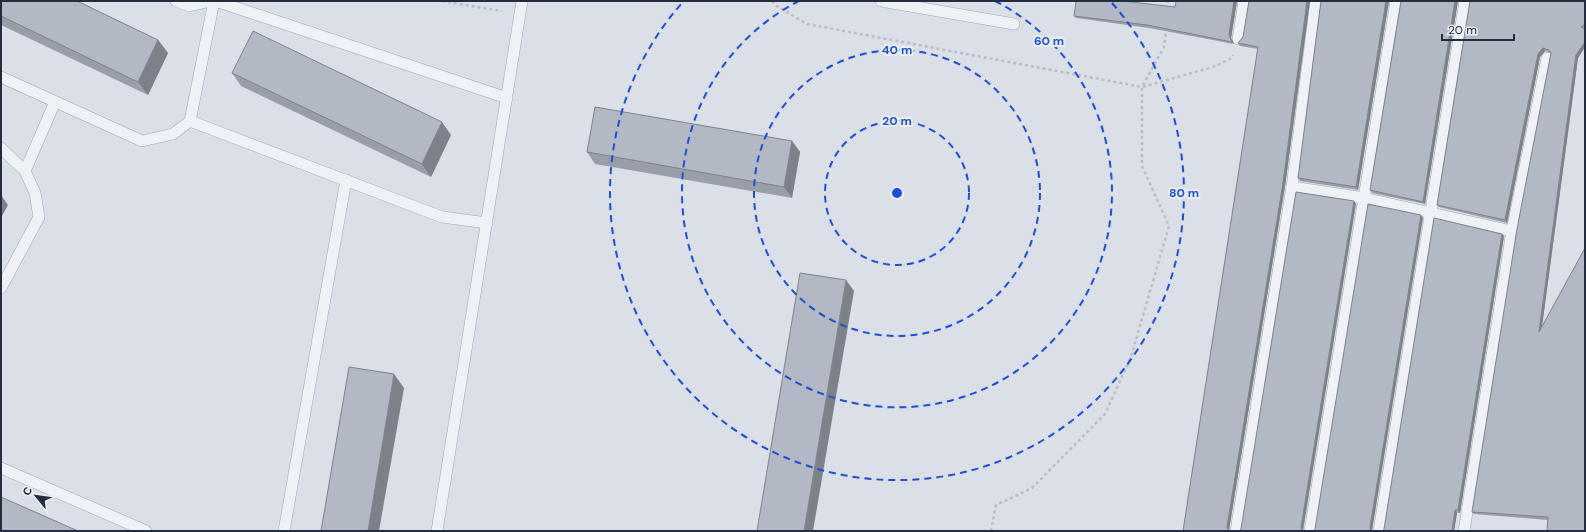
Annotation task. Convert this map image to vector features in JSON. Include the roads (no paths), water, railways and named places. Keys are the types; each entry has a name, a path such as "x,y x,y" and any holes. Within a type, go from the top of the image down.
{"lane":[{"path":"176,1 189,6 214,1 507,98"},
{"path":"1,77 142,141 173,134 190,121 214,1"},
{"path":"438,531 522,1"},
{"path":"881,1 1014,24"},
{"path":"1238,39 1244,1"},
{"path":"1236,531 1292,187 1316,1"},
{"path":"1310,531 1396,1"},
{"path":"1379,531 1465,1"},
{"path":"1464,531 1512,232 1547,58"},
{"path":"24,171 55,102"},
{"path":"190,121 442,217 487,223"},
{"path":"1,148 24,171 35,193 39,217 1,288"},
{"path":"284,531 346,180"},
{"path":"1292,187 1364,198 1512,232"},
{"path":"1,468 146,531"}]}
